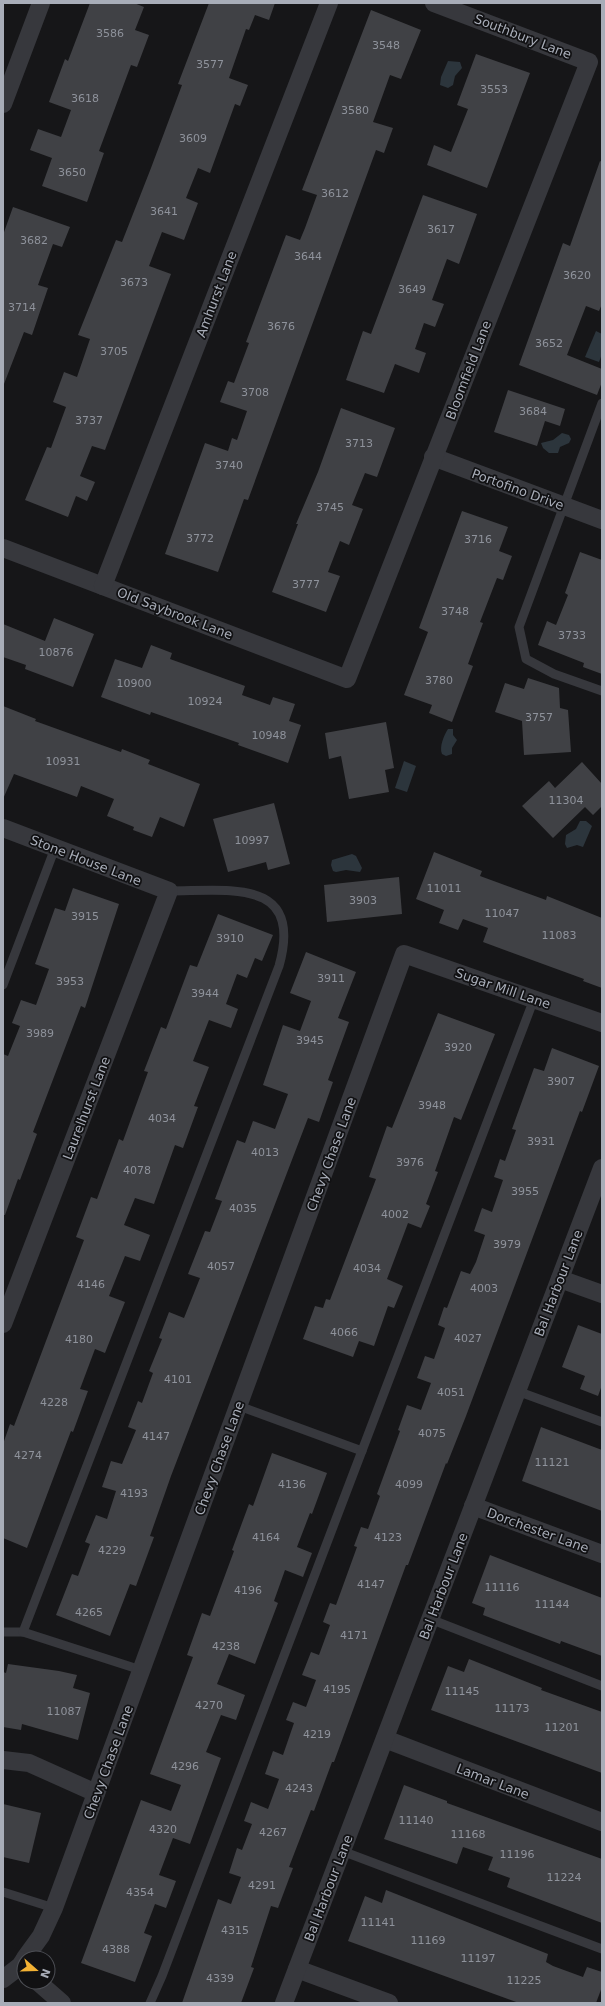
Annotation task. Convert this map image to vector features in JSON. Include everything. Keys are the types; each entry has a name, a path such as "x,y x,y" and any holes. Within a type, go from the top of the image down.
{"street":[{"path":"3,104 41,3"},
{"name":"Amhurst Lane","path":"103,586 329,3"},
{"name":"Southbury Lane","path":"434,3 589,62"},
{"name":"Bloomfield Lane","path":"347,679 589,62"},
{"name":"Portofino Drive","path":"433,457 602,520"},
{"name":"Old Saybrook Lane","path":"3,548 347,679"},
{"name":"Stone House Lane","path":"3,828 169,891"},
{"name":"Laurelhurst Lane","path":"3,1324 169,891"},
{"name":"Sugar Mill Lane","path":"404,954 602,1023"},
{"name":"Chevy Chase Lane","path":"31,1950 54,1908 404,954"},
{"name":"Bal Harbour Lane","path":"284,2003 602,1168"},
{"path":"560,1279 602,1294"},
{"name":"Dorchester Lane","path":"473,1506 602,1554"},
{"name":"Lamar Lane","path":"385,1739 602,1822"},
{"path":"3,1760 29,1764 96,1793"},
{"name":"Chevy Chase Lane","path":"3,1979 16,1969"},
{"path":"297,1969 389,2003"},
{"path":"47,1990 62,2003"}],"lane":[{"path":"602,403 519,627 526,659 554,674 602,691"},
{"path":"3,985 55,848"},
{"path":"23,1632 279,966 284,948 285,930 280,912 272,902 253,893 227,891 169,891"},
{"path":"150,2003 162,1976 534,999"},
{"path":"517,1391 602,1422"},
{"path":"239,1406 362,1452"},
{"path":"430,1620 602,1686"},
{"path":"3,1632 23,1632 141,1670"},
{"path":"342,1851 602,1949"},
{"path":"3,1892 54,1908"}],"shaded area":[{"path":"448,61 460,62 462,68 455,76 453,85 448,88 440,85 441,77"},
{"path":"596,331 602,334 602,354 599,362 585,357"},
{"path":"562,433 569,435 571,439 569,443 560,447 558,453 549,453 543,448 541,443 553,440"},
{"path":"448,729 453,729 453,735 457,740 452,748 452,754 446,756 442,754 441,748"},
{"path":"404,761 416,766 407,792 395,788"},
{"path":"580,821 586,821 592,826 583,847 577,845 567,848 565,844 566,835 576,829"},
{"path":"352,854 356,856 362,868 360,872 346,870 336,872 333,871 331,865 332,860"}],"building":[{"path":"90,3 134,3 144,7 135,30 149,35 137,67 131,65 99,151 104,153 87,202 42,186 52,158 30,150 38,129 61,137 71,110 49,102 65,59 68,61"},
{"path":"209,3 275,3 269,20 255,15 249,30 246,29 229,78 248,85 240,106 235,104 210,173 198,168 186,198 198,203 184,240 162,232 149,266 171,274 105,450 92,446 80,476 95,482 87,501 76,496 68,517 25,500 47,447 51,448 66,407 53,402 64,372 77,377 90,339 78,335 116,240 122,242 182,85 178,84"},
{"path":"371,10 421,30 401,79 390,75 373,122 393,128 384,153 376,150 248,500 244,499 218,572 165,554 205,443 228,451 232,438 237,440 247,411 220,402 228,381 234,383 249,343 246,342 286,235 300,240 305,228 317,195 302,190"},
{"path":"476,54 530,73 487,188 427,165 434,145 451,152 468,109 457,105"},
{"path":"600,161 602,162 602,304 599,311 586,306 567,355 602,369 602,382 597,395 519,365 563,243 570,246"},
{"path":"423,195 477,214 459,264 447,259 432,300 444,304 435,327 424,323 415,349 426,353 419,373 395,364 384,393 346,380 363,331 371,334"},
{"path":"13,207 70,227 62,247 53,244 38,285 48,288 32,335 24,332 3,384 3,235"},
{"path":"508,390 565,409 560,426 545,421 537,446 494,432"},
{"path":"341,408 395,428 377,477 365,473 352,505 363,509 349,545 340,541 328,572 340,576 326,612 272,592 298,524 296,524 318,472"},
{"path":"462,511 508,527 499,551 512,556 503,580 497,578 480,622 483,623 468,664 473,666 452,722 429,713 432,705 404,695 428,632 419,628"},
{"path":"580,552 602,560 602,674 583,667 584,663 538,645 547,621 556,625 568,595 565,593"},
{"path":"54,618 94,634 73,687 25,669 26,665 3,657 3,624 45,641"},
{"path":"151,645 172,653 170,659 245,686 242,695 270,705 273,697 295,704 289,721 301,725 288,763 238,745 239,743 151,712 150,715 101,697 115,659 142,668"},
{"path":"528,678 559,688 560,708 568,710 571,752 524,755 522,721 495,712 505,683 524,689"},
{"path":"3,706 36,719 35,721 121,752 122,749 150,760 148,764 200,784 184,827 160,817 152,837 133,830 134,827 107,816 114,799 81,786 77,797 14,774 3,799"},
{"path":"386,722 394,768 385,770 389,792 349,799 341,756 329,759 325,733"},
{"path":"582,762 602,784 602,806 593,815 585,807 553,838 522,806 549,781 555,788"},
{"path":"274,803 290,864 268,870 266,862 228,872 213,819"},
{"path":"434,852 482,871 480,876 546,900 547,896 602,918 602,988 583,981 584,979 483,942 488,928 463,919 458,930 439,923 444,910 416,899"},
{"path":"399,877 402,914 327,922 324,885"},
{"path":"73,888 119,904 85,1008 81,1006 33,1132 37,1134 20,1180 18,1179 5,1215 3,1215 3,1054 8,1056 20,1026 12,1023 21,1000 36,1005 49,969 35,964 55,908 65,911"},
{"path":"218,914 273,935 262,961 255,958 247,978 237,974 226,1004 238,1009 231,1028 209,1020 193,1061 209,1067 194,1106 198,1107 183,1148 175,1145 154,1204 135,1198 124,1225 150,1235 140,1261 125,1256 109,1296 125,1302 105,1353 95,1349 80,1389 88,1391 73,1432 71,1431 27,1548 3,1538 3,1444 10,1424 14,1426 84,1240 76,1237 91,1197 97,1199 119,1139 123,1141 148,1072 144,1071 161,1027 166,1029 190,965 197,967"},
{"path":"306,952 356,972 338,1018 349,1022 328,1080 333,1082 319,1122 308,1118 171,1476 150,1536 154,1537 136,1586 130,1584 110,1636 56,1615 72,1574 78,1576 90,1544 85,1542 96,1515 107,1519 116,1491 102,1487 111,1461 122,1464 136,1430 128,1427 138,1401 142,1403 153,1373 149,1371 162,1339 159,1338 169,1312 184,1318 200,1278 188,1274 205,1231 210,1232 222,1201 215,1199 237,1140 245,1143 253,1121 275,1129 288,1094 263,1085 283,1025 300,1031 311,1001 290,993"},
{"path":"438,1013 495,1034 461,1120 454,1117 435,1171 438,1172 426,1204 430,1206 421,1228 408,1223 387,1279 403,1286 394,1308 388,1306 374,1346 359,1341 353,1357 303,1339 315,1306 323,1308 326,1299 330,1300 376,1179 369,1177 387,1126 392,1128"},
{"path":"552,1048 599,1066 582,1112 580,1111 466,1416 447,1464 446,1463 408,1565 406,1565 334,1762 332,1762 314,1811 311,1810 289,1867 293,1868 278,1908 271,1906 251,1967 254,1968 241,2003 182,2003 218,1899 231,1904 241,1877 229,1873 237,1848 242,1850 252,1824 244,1821 251,1802 268,1809 279,1779 265,1774 273,1751 283,1755 294,1723 286,1720 293,1702 306,1707 316,1680 302,1675 311,1652 319,1655 330,1625 323,1622 330,1603 336,1605 357,1547 354,1546 361,1527 368,1529 380,1496 377,1494 400,1431 398,1430 407,1405 421,1410 431,1383 417,1378 425,1356 434,1359 445,1328 438,1325 444,1307 447,1308 461,1271 470,1274 476,1262 485,1235 474,1231 482,1208 492,1212 503,1180 494,1177 500,1159 505,1161 516,1130 512,1129 534,1068 544,1071"},
{"path":"578,1325 602,1334 602,1385 598,1396 580,1389 585,1376 562,1367"},
{"path":"541,1427 602,1450 602,1511 522,1481"},
{"path":"272,1453 327,1473 312,1514 310,1513 297,1547 312,1553 303,1577 285,1570 274,1601 278,1603 255,1664 229,1654 217,1684 245,1695 236,1720 221,1715 206,1752 221,1758 190,1844 173,1838 159,1875 176,1881 166,1908 155,1904 144,1933 152,1936 135,1982 81,1963 141,1800 171,1811 181,1785 150,1774 193,1657 187,1655 202,1613 210,1616 234,1551 232,1550 249,1504 253,1506"},
{"path":"490,1555 602,1598 602,1656 561,1641 560,1644 483,1615 485,1608 472,1603"},
{"path":"469,1659 542,1688 541,1690 602,1712 602,1773 431,1710 448,1666 464,1672"},
{"path":"8,1664 77,1675 73,1688 90,1693 78,1740 22,1724 21,1730 3,1727 3,1672 6,1673"},
{"path":"404,1785 447,1801 447,1803 602,1859 602,1923 507,1887 510,1878 488,1870 493,1857 463,1847 457,1864 384,1839"},
{"path":"3,1804 41,1813 29,1863 3,1857"},
{"path":"386,1890 548,1954 546,1962 553,1966 583,1977 587,1967 602,1972 602,1987 596,2003 519,2003 348,1941 365,1896 382,1903"}]}
